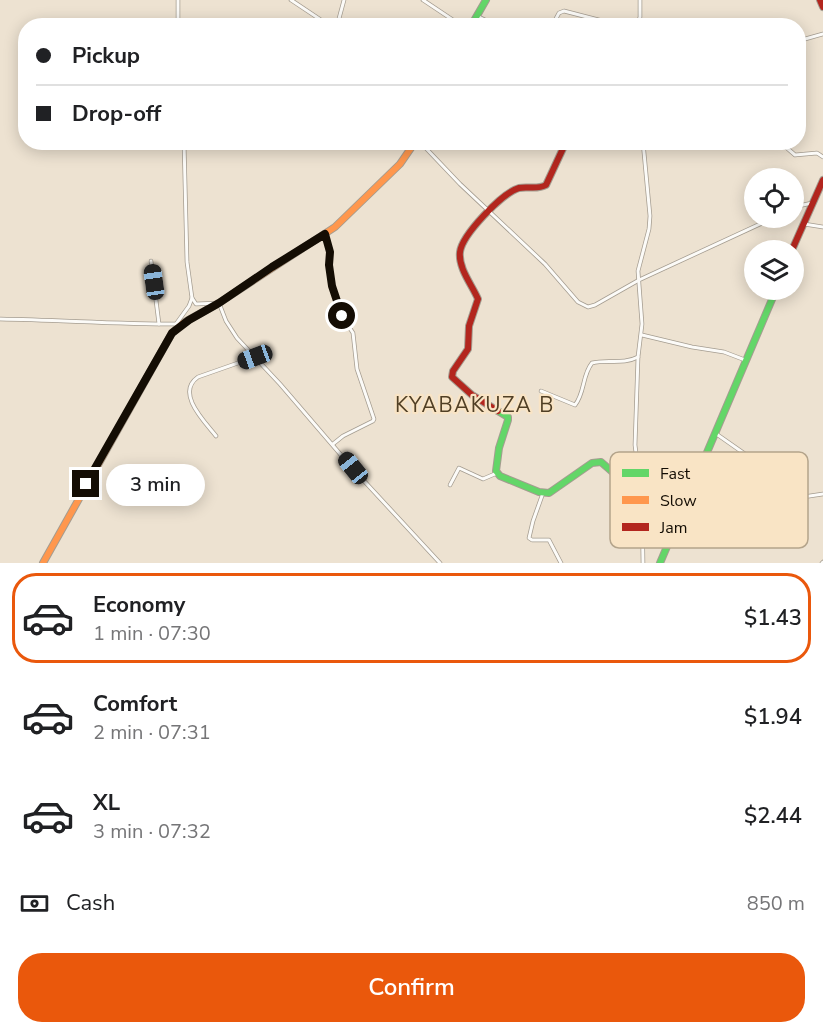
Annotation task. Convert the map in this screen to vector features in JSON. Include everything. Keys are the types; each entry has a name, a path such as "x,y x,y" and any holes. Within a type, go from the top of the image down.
{"main road":[{"path":"477,16 486,0"},
{"path":"820,0 823,7"},
{"path":"43,563 179,324 219,303 325,234 360,205 400,164 410,150"},
{"path":"562,150 546,185 540,189 518,188 488,211 460,249 461,264 478,299 469,326 468,349 452,374 454,379 472,395 508,417 501,443 497,473 526,488 543,493 553,492 596,462 604,463 610,469"},
{"path":"804,224 823,180"},
{"path":"706,452 772,300"},
{"path":"660,563 666,548"}],"street":[{"path":"178,0 178,18"},
{"path":"291,0 318,18"},
{"path":"339,18 344,0"},
{"path":"423,0 450,18"},
{"path":"640,0 640,18"},
{"path":"556,18 559,13 564,11 591,18"},
{"path":"477,16 481,18"},
{"path":"806,39 823,34"},
{"path":"184,150 187,262 192,298 196,304 219,303 231,331 440,563"},
{"path":"428,150 545,264 584,306 595,305 639,280 751,228"},
{"path":"635,452 638,357 642,335 638,271 650,216 644,150"},
{"path":"789,150 795,155 817,153 823,157"},
{"path":"804,205 814,203"},
{"path":"804,224 823,227"},
{"path":"325,234 330,252 329,265 333,290 342,316 353,333 357,369 374,419 333,444"},
{"path":"151,261 159,324"},
{"path":"0,319 179,324 192,298"},
{"path":"642,335 724,352 745,360"},
{"path":"216,436 191,401 192,382 198,377 255,357"},
{"path":"541,391 575,405 592,363 630,361 638,357"},
{"path":"715,432 745,452"},
{"path":"450,485 459,468 483,479 497,473"},
{"path":"543,493 529,538 549,540 561,563"},
{"path":"808,496 823,494"},
{"path":"643,548 643,563"}],"traffic: fast":[{"path":"476,18 486,0"},
{"path":"707,452 772,300"},
{"path":"498,411 508,417 499,448 496,471 500,476 539,492 549,493 592,463 601,462 610,470"},
{"path":"660,563 666,548"}],"traffic: slow":[{"path":"43,563 172,333 183,323 219,303 335,227 400,164 410,150"}],"traffic: jam":[{"path":"820,0 823,7"},
{"path":"498,411 472,395 452,377 453,371 468,349 469,326 478,299 463,270 460,252 475,226 503,198 519,188 546,185 562,150"},
{"path":"796,240 823,180"}],"district":[{"name":"KYABAKUZA B","path":"475,405"}],"route":[{"path":"86,484 163,347 177,327 219,303 325,234 330,252 332,286 342,316"}]}
